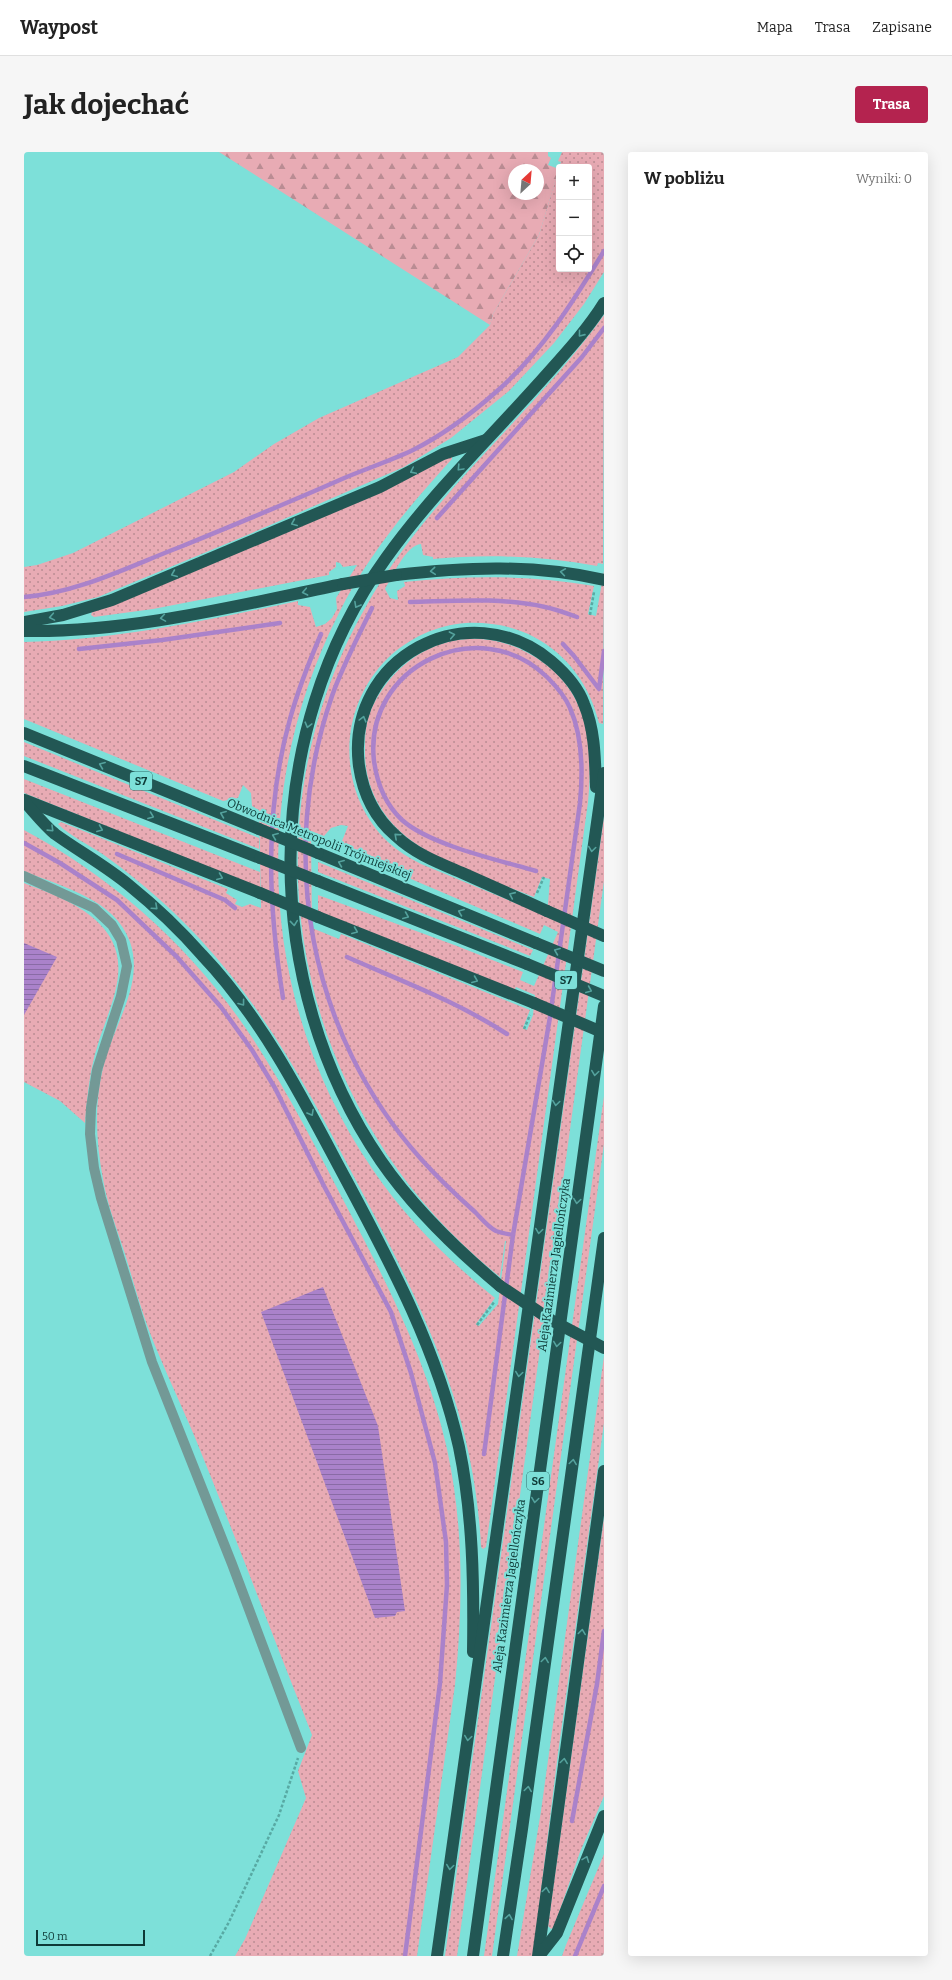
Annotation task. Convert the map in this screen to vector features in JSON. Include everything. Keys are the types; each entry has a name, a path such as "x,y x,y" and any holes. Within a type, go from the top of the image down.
{"highway":[{"path":"604,303 561,358 441,489 404,533 368,585 340,638 316,697 302,748 293,804 290,858 290,892 300,965 317,1031 339,1086 355,1118 381,1161 414,1204 457,1250 500,1286 550,1320 604,1348"},
{"path":"24,622 63,615 112,600 380,487 443,454 487,439"},
{"path":"24,631 62,632 116,626 227,608 343,584 396,575 491,568 562,572 603,580"},
{"path":"598,810 594,740 584,703 564,672 539,651 514,638 495,634 482,632 451,634 417,647 393,665 372,692 362,718 357,750 362,785 370,803 381,820 395,836 414,851 604,936"},
{"name":"Obwodnica Metropolii Trójmiejskiej","path":"24,733 604,971"},
{"name":"S7","path":"24,766 260,858 604,996"},
{"path":"437,1956 604,773"},
{"path":"24,800 54,833 111,871 166,917 218,972 261,1030 288,1072 383,1249 428,1346 445,1394 458,1446 468,1504 472,1548 473,1699"},
{"path":"24,800 318,916 533,1008 604,1033"},
{"name":"Aleja Kazimierza Jagiellończyka","path":"473,1956 604,1006"},
{"path":"503,1956 604,1238"},
{"path":"538,1956 604,1471"},
{"path":"538,1956 557,1933 604,1816"}],"lane":[{"path":"24,876 94,908 112,924 121,940 127,966 121,996 97,1070 92,1101 90,1134 94,1168 152,1362 232,1564 301,1748"}],"path":[{"path":"590,615 594,592"},
{"path":"536,895 544,877"},
{"path":"524,1029 533,1008"},
{"path":"477,1324 495,1301"},
{"path":"210,1956 229,1922 279,1815 301,1748"}],"green space":[{"path":"219,152 548,152 548,156 551,158 548,165 556,168 556,179 539,235 493,314 490,325"},
{"path":"562,152 604,152 604,272 584,304 554,343 509,391 451,438 404,467 245,536 98,597 62,606 24,612 24,567 37,565 73,553 234,472 274,444 319,418 458,357 490,325 493,314 539,235 556,178 556,272 592,272 592,164 560,164 561,162 558,161"},
{"path":"604,315 603,564 598,563 597,566 536,558 495,556 433,559 433,557 423,555 421,544 415,546 405,556 385,589 390,598 398,600 397,591 405,586 404,582 452,578 499,577 570,582 594,586 588,614 596,616 604,571 603,724 599,723 590,696 576,673 567,662 546,644 526,633 510,627 484,623 455,624 424,634 405,644 388,658 371,678 359,701 352,725 349,750 352,775 359,799 371,822 388,842 421,864 547,916 550,879 542,877 534,897 483,878 449,863 417,845 394,825 386,816 374,796 370,785 365,761 367,723 371,710 380,693 401,668 417,656 434,647 452,641 471,639 490,640 509,645 528,653 545,664 559,676 576,700 584,720 586,731 590,767 588,802 486,1547 483,1549 481,1547 476,1495 467,1446 454,1398 438,1352 399,1263 319,1111 301,1080 283,1050 244,992 199,938 167,906 132,876 103,854 68,833 58,824 61,822 228,889 226,893 237,900 235,904 242,907 250,904 261,908 259,810 252,806 251,793 243,785 238,798 223,801 24,719 24,642 93,637 162,628 298,601 298,605 310,607 316,627 325,624 332,618 337,609 336,598 357,565 343,567 340,563 336,562 336,567 329,572 329,575 153,609 94,617 91,615 92,612 452,456 452,459 390,532 362,572 339,613 310,682 290,752 280,824 279,896 288,968 307,1038 335,1106 373,1170 414,1223 461,1269 495,1298 476,1324 479,1326 498,1304 506,1241 500,1277 428,1208 372,1130 331,1044 306,953 298,860 307,765 334,672 380,583 405,547 432,513 577,350","holes":["341,825 348,826 342,841 350,853 540,934 544,925 558,932 534,986 520,980 523,972 318,895 318,912 514,991 516,987 535,995 533,1015 527,1030 523,1028 530,1010 341,934 339,939 312,928 311,831 324,836 331,828"]},
{"path":"24,742 259,838 259,849 24,756"},
{"path":"24,779 260,872 260,888 24,793"},
{"path":"604,817 604,881 457,1956 445,1956"},
{"path":"24,830 58,849 91,871 152,920 180,948 231,1007 279,1081 326,1167 393,1297 418,1356 429,1387 439,1417 447,1449 457,1508 460,1566 460,1625 455,1685 417,1956 235,1956 245,1939 306,1798 298,1771 312,1735 211,1477 150,1333 107,1198 99,1151 97,1123 98,1095 107,1053 126,1006 130,990 134,958 130,942 123,927 100,905 86,896 24,871"},
{"path":"318,862 533,950 530,956 318,872"},
{"path":"24,883 60,897 85,911 107,933 115,949 118,965 117,982 113,1000 95,1054 88,1088 85,1123 60,1101 24,1082"},
{"path":"604,1096 604,1144 492,1956 484,1956"},
{"path":"604,1356 604,1423 558,1753 533,1956 517,1956 541,1811"},
{"path":"604,1518 604,1796 580,1852 554,1927 551,1929 548,1926"},
{"path":"604,1854 604,1956 562,1956 566,1945"}],"shaded area":[{"path":"24,943 57,957 24,1015"},
{"path":"323,1287 378,1426 405,1611 397,1612 395,1616 375,1618 261,1312"}],"waterway":[{"path":"24,597 64,590 104,578 395,458 435,438 467,416 513,377 556,326 604,251"},
{"path":"437,518 582,357 604,328"},
{"path":"410,602 478,600 512,602 549,608 577,617"},
{"path":"372,608 336,685 315,756 307,818 306,879 314,940 329,999 352,1056 382,1109 421,1159 447,1186 490,1227 498,1232 513,1235"},
{"path":"79,649 162,640 280,623"},
{"path":"283,998 274,928 271,858 272,823 276,788 290,719 304,676 321,634"},
{"path":"563,644 599,689 604,651"},
{"path":"484,1454 513,1235 550,1017 580,803 582,767 580,743 570,708 566,699 547,677 520,658 490,649 459,650 431,659 406,675 387,699 375,727 374,761 377,777 386,800 402,820 414,829 429,837 465,851 536,871"},
{"path":"24,843 60,863 117,900 177,957 221,1007 252,1050 275,1088 324,1186 391,1312 411,1373 435,1463 446,1542 447,1585 440,1683 405,1956"},
{"path":"117,854 225,900 235,908"},
{"path":"347,957 449,1002 488,1022 507,1034"},
{"path":"572,1821 597,1684 604,1631"},
{"path":"575,1956 604,1886"}]}
